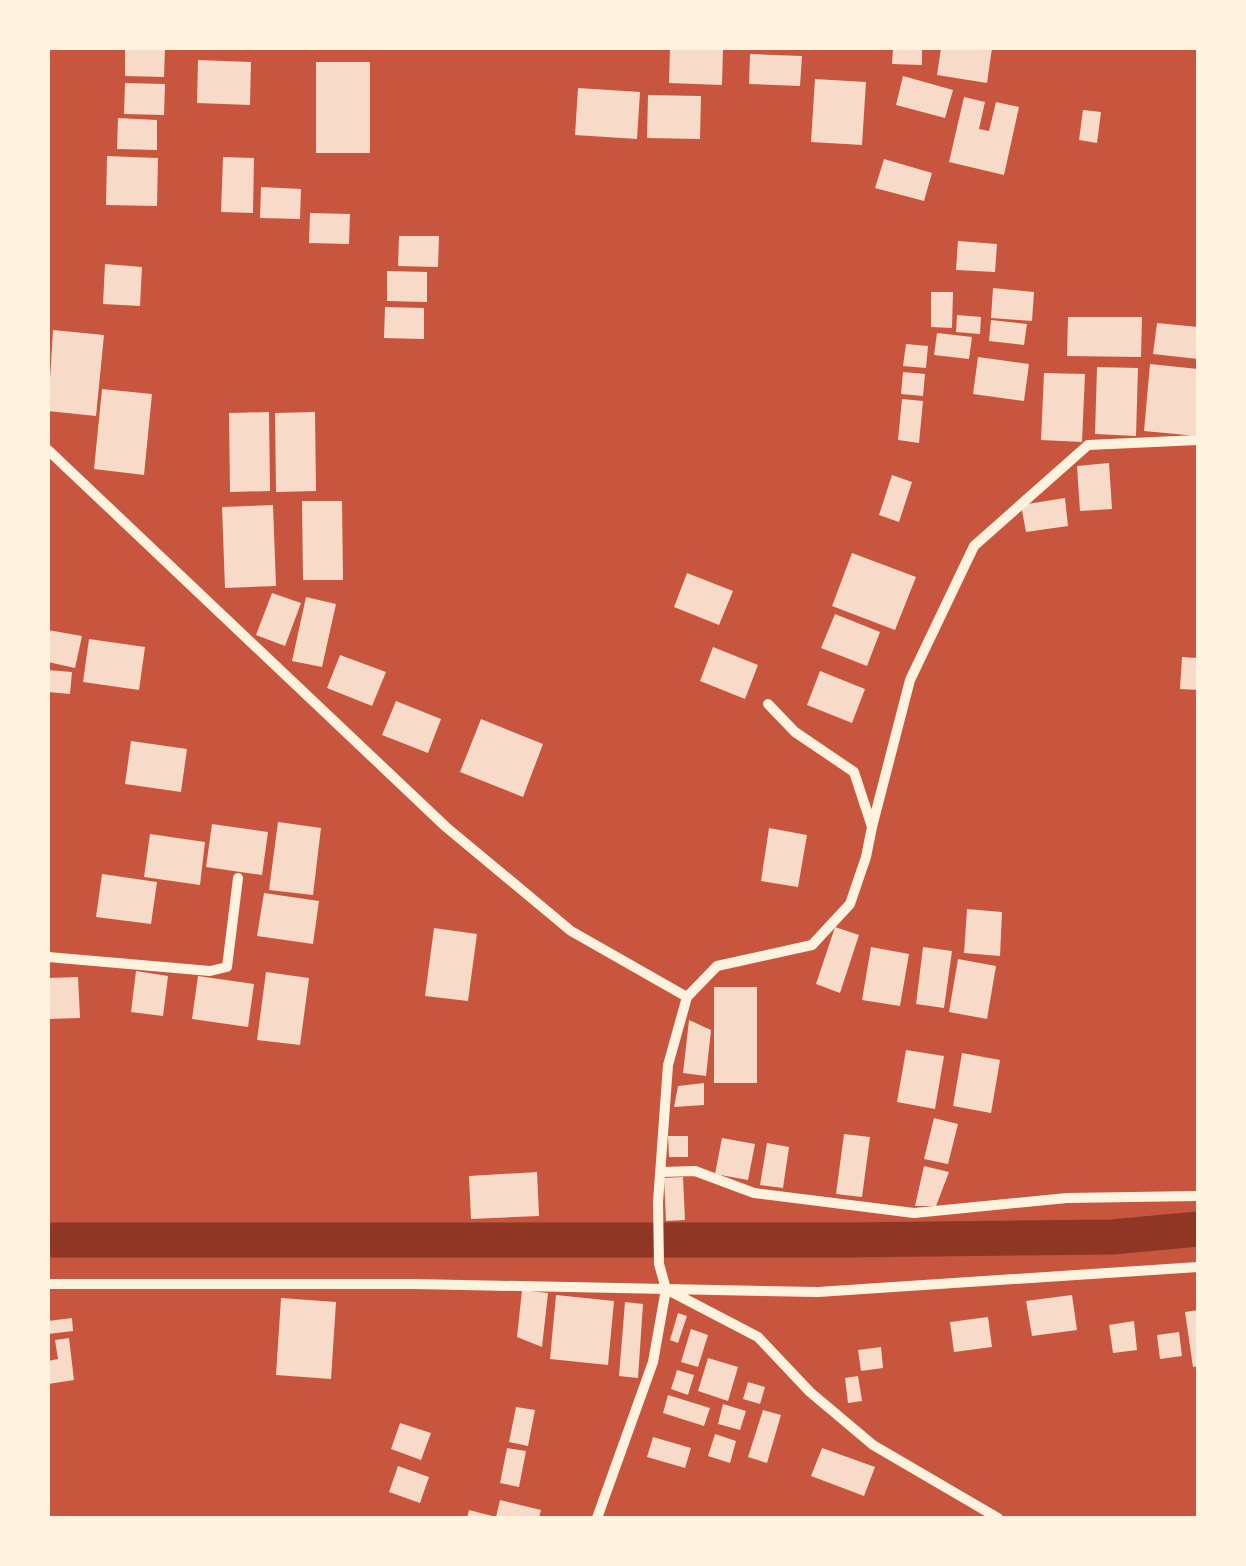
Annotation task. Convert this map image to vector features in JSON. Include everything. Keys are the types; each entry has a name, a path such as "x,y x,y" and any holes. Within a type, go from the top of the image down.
{"street":[{"path":"597,1518 654,1362 666,1288 659,1264 658,1202 668,1065 687,998 717,966 812,945 850,904 910,680 974,546 1088,445 1198,440"},
{"path":"48,450 446,828 571,931 687,998"},
{"path":"768,704 796,732 854,772 872,827"},
{"path":"48,957 106,965 210,971 227,968 238,878"},
{"path":"662,1172 696,1171 754,1192 914,1213 1068,1198 1198,1196"},
{"path":"48,1284 818,1292 1198,1267"},
{"path":"666,1288 758,1336 810,1392 873,1445 998,1518"}],"building":[{"path":"125,48 165,48 164,77 125,76"},
{"path":"670,48 723,48 722,85 669,83"},
{"path":"893,48 922,48 922,65 892,64"},
{"path":"941,48 992,48 987,83 937,75"},
{"path":"750,54 802,56 800,86 749,84"},
{"path":"198,60 251,62 250,105 197,103"},
{"path":"316,62 370,62 370,153 316,153"},
{"path":"903,76 953,90 945,118 896,105"},
{"path":"815,79 866,82 862,145 811,142"},
{"path":"125,83 165,84 164,115 124,114"},
{"path":"578,88 640,92 637,139 575,135"},
{"path":"648,95 701,96 700,139 647,138"},
{"path":"964,97 985,102 979,129 989,131 996,102 1019,107 1004,175 949,162"},
{"path":"1083,110 1101,112 1097,143 1079,140"},
{"path":"118,118 157,120 157,150 117,149"},
{"path":"107,156 158,158 157,206 106,205"},
{"path":"223,157 254,158 253,213 221,212"},
{"path":"884,159 932,173 924,201 875,188"},
{"path":"261,187 301,189 300,219 260,218"},
{"path":"310,213 350,214 349,244 309,243"},
{"path":"399,236 439,236 438,267 398,266"},
{"path":"958,241 997,244 995,272 956,270"},
{"path":"105,264 142,267 140,306 103,304"},
{"path":"387,271 427,272 427,302 387,301"},
{"path":"993,288 1034,292 1032,321 991,318"},
{"path":"931,292 953,292 952,328 931,327"},
{"path":"385,307 424,308 424,339 384,338"},
{"path":"957,315 981,317 980,334 956,332"},
{"path":"1068,317 1142,317 1141,357 1067,356"},
{"path":"991,320 1027,324 1024,345 989,341"},
{"path":"1157,323 1198,327 1198,359 1153,354"},
{"path":"53,330 104,335 96,416 48,411"},
{"path":"937,333 972,337 969,359 934,355"},
{"path":"906,344 928,346 926,368 903,366"},
{"path":"978,357 1029,364 1024,401 973,394"},
{"path":"1150,364 1198,369 1197,436 1144,431"},
{"path":"1097,367 1138,368 1136,436 1095,434"},
{"path":"903,372 925,374 923,396 901,394"},
{"path":"1044,373 1085,374 1082,442 1041,440"},
{"path":"102,389 152,394 144,475 94,469"},
{"path":"902,399 923,401 919,443 898,440"},
{"path":"269,412 270,491 230,492 229,413"},
{"path":"315,412 316,491 276,492 275,413"},
{"path":"1109,463 1112,509 1080,511 1077,466"},
{"path":"892,475 912,482 899,522 879,515"},
{"path":"1065,498 1068,526 1026,532 1021,505"},
{"path":"302,501 342,501 343,580 303,580"},
{"path":"273,505 276,586 225,588 222,507"},
{"path":"852,553 916,577 895,630 832,606"},
{"path":"687,573 733,591 719,625 674,607"},
{"path":"272,593 301,603 285,646 256,635"},
{"path":"306,597 336,604 322,667 292,661"},
{"path":"835,614 880,632 867,666 821,648"},
{"path":"48,630 82,636 75,668 48,662"},
{"path":"89,639 145,647 139,690 83,682"},
{"path":"713,647 758,665 745,699 700,681"},
{"path":"340,655 386,672 372,706 327,688"},
{"path":"1182,657 1198,658 1198,690 1180,689"},
{"path":"48,670 72,672 70,694 48,692"},
{"path":"820,671 865,689 852,723 807,705"},
{"path":"396,701 441,719 428,753 382,735"},
{"path":"481,719 543,744 523,797 460,772"},
{"path":"131,741 187,749 181,792 125,784"},
{"path":"278,822 321,828 313,895 269,890"},
{"path":"212,824 268,832 262,875 206,867"},
{"path":"769,828 807,835 798,887 761,881"},
{"path":"150,834 205,842 200,885 144,877"},
{"path":"102,874 157,882 151,924 96,917"},
{"path":"264,893 319,901 313,944 257,936"},
{"path":"967,909 1002,912 1000,956 964,953"},
{"path":"835,927 859,935 840,993 816,984"},
{"path":"434,928 477,934 468,1001 425,996"},
{"path":"871,947 909,954 900,1006 862,1000"},
{"path":"923,947 952,951 944,1008 916,1004"},
{"path":"958,959 996,966 987,1019 949,1012"},
{"path":"136,971 168,976 163,1016 131,1012"},
{"path":"266,972 309,978 300,1045 257,1040"},
{"path":"198,976 254,984 248,1027 192,1019"},
{"path":"78,977 80,1018 48,1019 48,978"},
{"path":"714,987 757,987 757,1083 714,1083"},
{"path":"689,1020 711,1030 706,1076 683,1073"},
{"path":"906,1050 944,1056 935,1109 897,1102"},
{"path":"962,1053 1000,1060 991,1113 953,1106"},
{"path":"704,1083 704,1105 674,1107 678,1086"},
{"path":"934,1118 958,1124 948,1164 924,1159"},
{"path":"844,1134 870,1137 862,1197 836,1194"},
{"path":"668,1136 688,1136 688,1157 669,1157"},
{"path":"722,1138 755,1144 748,1180 715,1174"},
{"path":"767,1143 789,1147 783,1188 760,1185"},
{"path":"924,1166 949,1172 936,1206 915,1206"},
{"path":"537,1172 539,1216 471,1219 469,1176"},
{"path":"683,1177 685,1220 666,1221 664,1178"},
{"path":"522,1290 548,1293 542,1347 517,1337"},
{"path":"556,1295 614,1301 608,1365 550,1359"},
{"path":"1072,1295 1077,1330 1032,1336 1026,1301"},
{"path":"281,1298 336,1302 331,1379 276,1375"},
{"path":"625,1302 643,1304 638,1378 619,1376"},
{"path":"1198,1310 1198,1366 1193,1367 1185,1312"},
{"path":"678,1313 687,1316 678,1343 670,1340"},
{"path":"988,1317 992,1347 954,1352 950,1322"},
{"path":"72,1318 73,1331 48,1334 48,1321"},
{"path":"1134,1321 1137,1350 1113,1353 1109,1325"},
{"path":"691,1329 708,1335 698,1367 681,1362"},
{"path":"1179,1332 1182,1356 1160,1359 1157,1335"},
{"path":"69,1338 74,1380 48,1384 48,1361 58,1359 55,1340"},
{"path":"881,1347 883,1368 861,1371 858,1350"},
{"path":"708,1358 738,1367 728,1401 698,1391"},
{"path":"677,1370 694,1375 688,1395 671,1389"},
{"path":"858,1376 862,1401 848,1403 845,1378"},
{"path":"748,1382 765,1387 760,1404 743,1399"},
{"path":"668,1395 710,1408 704,1426 663,1413"},
{"path":"723,1404 746,1411 740,1430 718,1424"},
{"path":"516,1407 535,1410 528,1446 509,1442"},
{"path":"763,1410 781,1415 767,1463 748,1457"},
{"path":"400,1423 431,1433 421,1460 391,1449"},
{"path":"715,1434 736,1441 730,1463 708,1456"},
{"path":"653,1437 691,1448 685,1468 647,1457"},
{"path":"507,1448 526,1451 519,1487 500,1483"},
{"path":"822,1448 875,1467 864,1496 811,1476"},
{"path":"398,1466 429,1477 420,1503 389,1492"},
{"path":"500,1500 541,1510 539,1518 467,1518 469,1510 496,1517"}],"waterway":[{"path":"48,1240 845,1240 1112,1237 1198,1229"}]}
